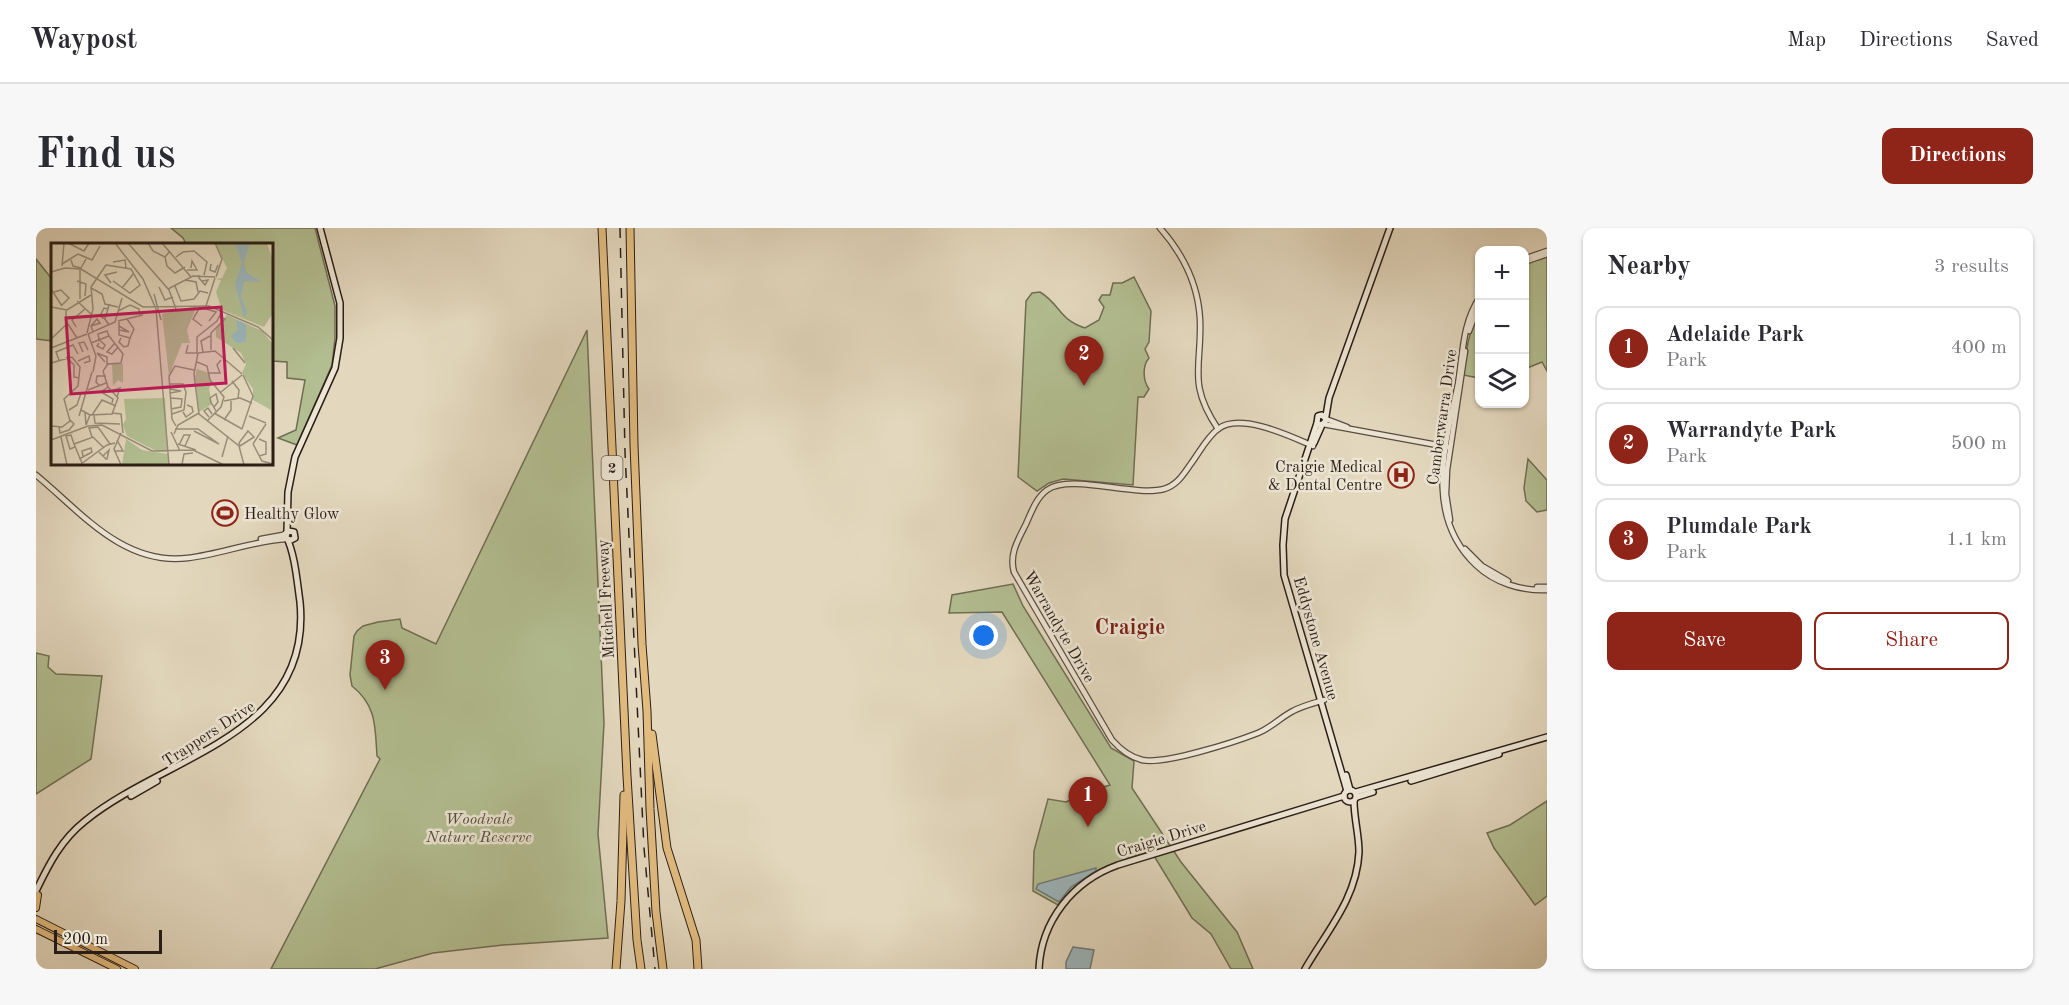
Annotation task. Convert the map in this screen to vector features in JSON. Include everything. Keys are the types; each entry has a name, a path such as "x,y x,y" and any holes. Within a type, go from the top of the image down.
{"highway":[{"name":"Mitchell Freeway","path":"602,228 627,776 636,928 641,969"},
{"name":"2","path":"630,228 634,445 642,644 656,901 663,969"},
{"path":"647,711 667,848 696,940 698,969"},
{"path":"616,968 627,776"}],"main road":[{"name":"Trappers Drive","path":"37,895 59,852 87,823 245,729 282,693 298,658 303,632 303,606 290,535 289,483 295,457 335,368 340,338 340,303 320,228"},
{"name":"Eddystone Avenue","path":"1305,969 1336,921 1354,883 1359,841 1350,797 1290,586 1286,555 1290,512 1388,228"},
{"name":"Craigie Drive","path":"1041,969 1045,948 1059,915 1075,896 1100,876 1124,866 1547,739"},
{"path":"36,908 37,895"},
{"path":"36,918 135,969"},
{"path":"36,929 117,969"}],"street":[{"path":"1160,228 1175,246 1192,280 1200,319 1198,387 1208,413 1218,429 1230,423 1244,422 1312,445"},
{"path":"1529,259 1547,252"},
{"name":"Camberwarra Drive","path":"1478,300 1467,322 1448,447 1446,494 1449,518 1458,540 1473,558 1497,577 1524,586 1547,589"},
{"name":"Camberwarra Drive","path":"1448,447 1469,330 1475,313"},
{"path":"1322,421 1351,430 1448,447"},
{"name":"Warrandyte Drive","path":"1218,429 1180,479 1169,487 1150,491 1068,484 1053,486 1037,501 1014,548 1012,560 1014,572 1112,740 1127,753 1140,760 1166,760 1259,733 1295,709 1322,701"},
{"path":"36,475 104,534 118,544 142,554 166,558 186,558 290,535"}],"green space":[{"path":"171,228 315,228 335,306 335,338 332,365 297,445 278,438 296,430 305,380 287,378 287,362 273,361 273,243 186,243"},
{"path":"1547,257 1547,371 1542,362 1529,367 1529,262"},
{"path":"36,259 51,278 51,341 36,339"},
{"path":"1134,277 1151,311 1149,342 1145,349 1149,358 1144,374 1149,389 1144,397 1138,397 1133,485 1063,479 1049,483 1037,491 1018,477 1026,301 1032,293 1040,292 1064,316 1085,328 1099,320 1104,307 1099,300 1102,295 1110,295 1113,283 1122,283"},
{"path":"1475,319 1475,377 1463,375"},
{"name":"Woodvale Nature Reserve","path":"587,330 604,723 598,834 608,938 503,945 433,953 375,969 271,969 380,759 377,756 375,726 370,709 352,686 350,675 354,636 363,626 400,619 402,628 436,644"},
{"path":"1528,459 1547,480 1547,510 1537,512 1526,501 1524,488"},
{"path":"1013,584 1023,606 1111,748 1134,761 1132,788 1181,862 1237,932 1253,969 1231,969 1211,934 1192,918 1151,851 1124,859 1088,876 1077,884 1058,905 1033,891 1034,851 1048,799 1066,802 1110,785 1002,612 949,613 952,595"},
{"path":"36,653 49,656 48,667 56,674 102,676 91,759 36,794"},
{"path":"1547,801 1547,896 1535,905 1494,848 1487,833 1510,825"}],"water":[{"path":"1096,868 1096,871 1071,887 1059,902 1036,889 1038,884"},
{"path":"1073,947 1094,950 1090,969 1066,969 1066,962"}],"railway":[{"path":"620,228 625,452 644,848 655,969"}],"place":[{"name":"Warrandyte Park","path":"1084,386"},
{"name":"Craigie Medical & Dental Centre","path":"1401,475"},
{"name":"Healthy Glow","path":"225,513"},
{"name":"Plumdale Park","path":"385,690"},
{"name":"Adelaide Park","path":"1088,827"}],"district":[{"name":"Craigie","path":"1130,626"}]}
